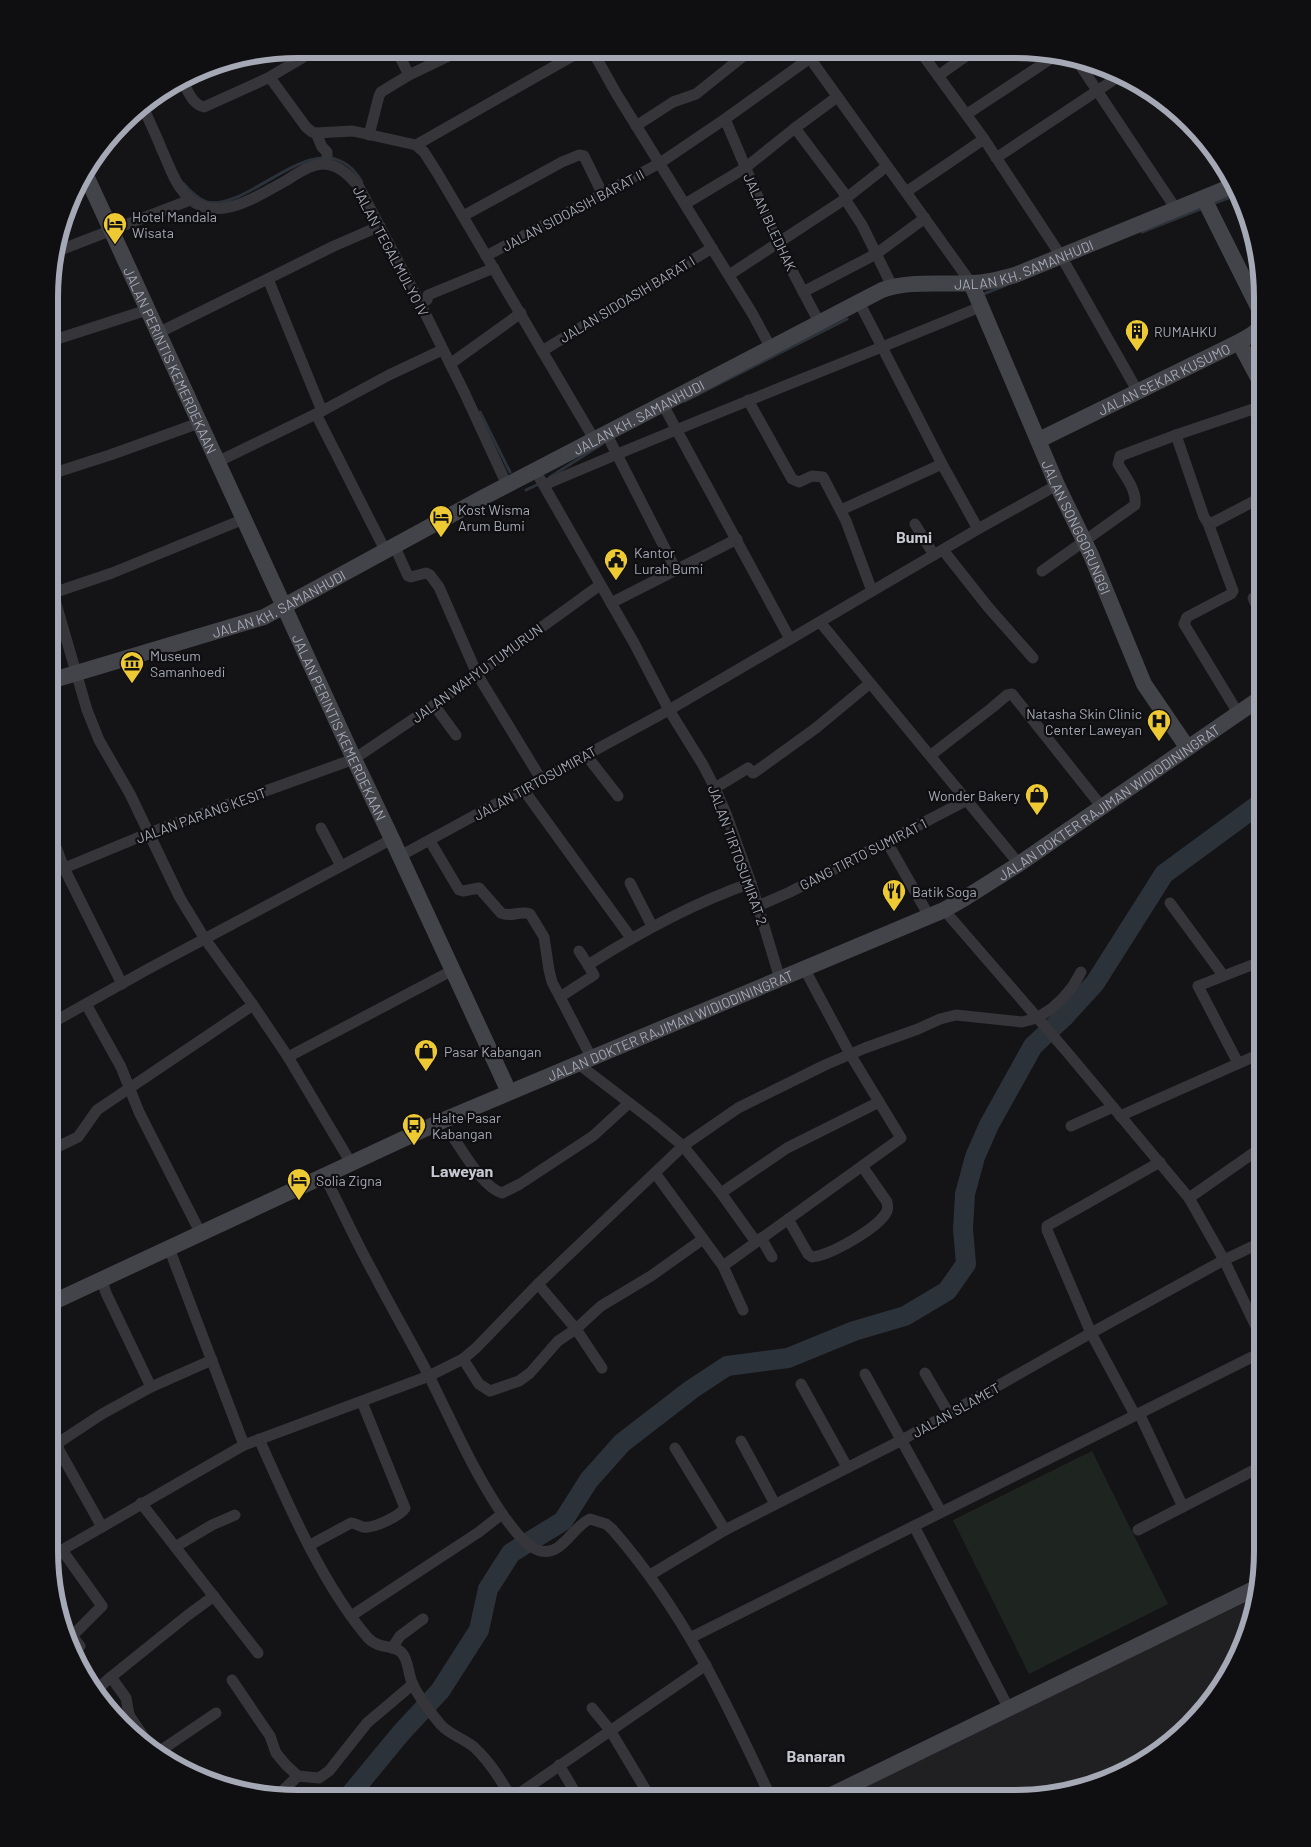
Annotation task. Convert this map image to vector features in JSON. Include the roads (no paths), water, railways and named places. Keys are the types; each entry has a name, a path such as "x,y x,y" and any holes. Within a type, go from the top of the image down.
{"main road":[{"name":"JALAN PERINTIS KEMERDEKAAN","path":"88,180 509,1092"},
{"name":"JALAN KH. SAMANHUDI","path":"58,679 264,618 389,547 507,485 540,479 600,436 666,409 770,348 882,290 892,286 912,284 976,296 985,282 1064,262 1176,208 1205,201 1228,189"},
{"name":"JALAN SEKAR KUSUMO","path":"1205,201 1254,299"},
{"name":"JALAN SONGGORUNGGI","path":"976,296 1057,485 1084,541 1144,684 1187,747"},
{"name":"JALAN SEKAR KUSUMO","path":"1039,440 1254,334"},
{"path":"1240,342 1254,369"},
{"name":"JALAN DOKTER RAJIMAN WIDIODININGRAT","path":"58,1300 444,1120 944,910 1019,864 1254,703"},
{"path":"841,1790 1250,1590"}],"street":[{"path":"185,85 197,105 204,106 268,78 302,58"},
{"path":"400,58 409,75"},
{"path":"369,135 379,96 409,75 444,58"},
{"path":"416,145 569,58"},
{"path":"597,58 636,126 761,328 770,348"},
{"path":"636,126 673,102 696,94 741,58"},
{"name":"JALAN SIDOASIH BARAT II","path":"486,256 660,163 725,120 802,58"},
{"path":"540,479 617,453 676,428 883,348 976,296 925,218 810,58"},
{"path":"926,58 967,114 1064,262 1138,392"},
{"path":"938,76 963,58"},
{"path":"967,114 1048,60"},
{"path":"1082,68 1176,208"},
{"path":"268,78 274,80 306,127 312,132 353,131 416,145 424,152 542,351 600,436 617,453 676,570"},
{"path":"996,158 1115,80"},
{"path":"685,204 745,168 837,97"},
{"path":"145,112 175,180 184,194 190,200 208,209 237,206 327,159 316,133"},
{"name":"JALAN BLEDHAK","path":"725,120 778,244 819,322"},
{"path":"795,128 844,193 845,199 862,225 892,286"},
{"path":"906,192 984,140"},
{"path":"463,216 562,162 579,155 584,156 603,195"},
{"name":"JALAN TEGALMULYO IV","path":"327,159 342,170 359,187 423,302 442,350 453,362 507,485"},
{"path":"729,275 845,199 887,166"},
{"path":"62,249 190,200"},
{"path":"803,292 876,254 925,218"},
{"path":"158,333 268,279 293,272 380,226"},
{"name":"JALAN SIDOASIH BARAT I","path":"542,351 712,248"},
{"path":"423,302 428,295 494,268"},
{"path":"268,279 319,413 389,547 408,576 412,577 426,572 430,574 439,587 477,674 541,779"},
{"path":"859,302 942,464 978,529"},
{"path":"58,339 147,310"},
{"path":"453,362 521,313"},
{"path":"217,462 319,413 389,375 442,350"},
{"path":"748,400 792,479 799,482 812,476 823,477 841,510 872,591"},
{"path":"666,409 790,639"},
{"path":"1042,571 1136,505 1134,491 1118,464 1120,456 1254,409"},
{"path":"58,471 199,423"},
{"path":"1176,435 1204,517 1208,523 1233,592 1187,617 1184,624 1238,714"},
{"path":"841,510 942,464"},
{"name":"JALAN TIRTOSUMIRAT 2","path":"540,479 634,643 669,710 715,788 751,883 780,979"},
{"name":"JALAN TIRTOSUMIRAT","path":"400,856 669,710 978,529 1057,485"},
{"path":"1208,523 1214,522 1254,501"},
{"path":"58,586 112,573 244,519"},
{"path":"915,524 938,553 1033,658"},
{"path":"611,603 737,539"},
{"name":"JALAN WAHYU TUMURUN","path":"354,759 434,705 600,585"},
{"path":"58,610 87,710 99,740 130,794 180,898 205,939 253,1005 288,1058 351,1163"},
{"path":"820,622 869,684 931,755 1019,864"},
{"path":"715,788 748,768 756,772 816,728 869,684"},
{"path":"931,755 993,708 1006,695 1012,694 1102,807"},
{"path":"434,705 456,734"},
{"path":"586,754 618,796"},
{"name":"JALAN PARANG KESIT","path":"58,871 149,834 354,759"},
{"path":"523,789 631,938"},
{"name":"GANG TIRTO SUMIRAT 1","path":"758,906 790,892 967,800"},
{"path":"321,828 341,866"},
{"path":"58,1020 392,838"},
{"path":"430,840 459,890 479,888 505,915 520,912 530,914 544,937 552,982 560,997 584,1060 629,1103 682,1146 772,1257"},
{"path":"887,842 929,916"},
{"path":"58,853 122,984"},
{"path":"630,883 652,926"},
{"path":"588,966 652,926 723,892 751,883"},
{"path":"1170,902 1223,975"},
{"path":"944,910 1063,1047 1189,1198 1224,1260 1254,1322"},
{"path":"560,997 594,975 579,951"},
{"path":"1238,1064 1198,987 1201,983 1254,964"},
{"path":"723,1266 901,1138 850,1054 804,968"},
{"path":"288,1058 453,970"},
{"path":"58,1552 244,1445 429,1376 463,1359 682,1146 738,1108 850,1054 940,1019 956,1015 1022,1022 1040,1021 1073,986 1081,972"},
{"path":"86,1004 121,1067 139,1112 201,1234"},
{"path":"58,1147 78,1137 93,1114 253,1005"},
{"path":"1071,1126 1116,1112 1254,1057"},
{"path":"721,1193 787,1148 879,1102"},
{"path":"452,1136 484,1180 498,1192 502,1193 520,1184 593,1136 629,1103"},
{"path":"1189,1198 1254,1153"},
{"path":"1160,1162 1050,1223 1047,1226 1047,1230 1091,1333 1137,1414 1183,1507"},
{"path":"788,1219 808,1254 812,1257 851,1242 881,1219 888,1207 887,1202 862,1166"},
{"path":"655,1174 723,1266 743,1310"},
{"path":"324,1175 475,1467 506,1518 532,1548 545,1552 555,1549 581,1524 590,1519 606,1524 650,1575 690,1638 706,1665 767,1790"},
{"path":"463,1359 479,1384 490,1391 501,1389 519,1381 530,1373 558,1341 576,1329 601,1306 651,1276 703,1239"},
{"name":"JALAN SLAMET","path":"650,1575 725,1530 902,1440 1091,1333 1224,1260 1254,1246"},
{"path":"169,1248 244,1445"},
{"path":"101,1278 106,1293 151,1387"},
{"path":"538,1284 576,1329 602,1368"},
{"path":"690,1638 1254,1356"},
{"path":"102,1527 59,1450 58,1443 102,1414 151,1387 212,1360"},
{"path":"925,1373 949,1414"},
{"path":"865,1374 941,1512"},
{"path":"801,1384 847,1468"},
{"path":"310,1545 351,1523 365,1527 382,1522 401,1513 405,1508 362,1402"},
{"path":"258,1439 310,1545 351,1616 372,1642 384,1647 398,1649 403,1654 414,1687 442,1726 475,1748 508,1790"},
{"path":"741,1441 775,1504"},
{"path":"675,1448 725,1530"},
{"path":"1138,1530 1254,1470"},
{"path":"141,1504 258,1653"},
{"path":"175,1547 198,1532 235,1515"},
{"path":"351,1616 479,1532 506,1518"},
{"path":"914,1526 1008,1709"},
{"path":"62,1550 102,1606 73,1635"},
{"path":"100,1686 188,1614 214,1596"},
{"path":"392,1648 400,1636 423,1619"},
{"path":"523,1790 706,1665"},
{"path":"111,1677 126,1698 129,1715 141,1731"},
{"path":"232,1680 270,1736 276,1753 286,1765 298,1776 319,1778 326,1774 340,1760 367,1723 414,1687"},
{"path":"592,1708 610,1730 646,1790"},
{"path":"163,1748 216,1713"},
{"path":"559,1765 574,1790"},
{"path":"284,1789 298,1776"}],"waterway":[{"path":"183,183 203,201 220,202 249,191 295,166 310,160 324,158"},
{"path":"330,158 349,166 362,182"},
{"path":"1212,204 1231,197"},
{"path":"1142,232 1203,208"},
{"path":"981,295 1006,285"},
{"path":"685,401 847,319"},
{"path":"480,412 510,472"},
{"path":"550,477 602,444"},
{"path":"526,490 541,483"},
{"path":"354,1790 401,1733 440,1691 479,1630 488,1589 511,1553 563,1521 589,1480 622,1443 692,1389 727,1366 788,1358 854,1331 905,1316 947,1291 966,1264 963,1229 965,1194 975,1157 989,1125 1033,1046 1064,1017 1095,983 1164,874 1254,808"}],"place":[{"name":"Hotel Mandala Wisata","path":"115,245"},
{"name":"RUMAHKU","path":"1137,352"},
{"name":"Kost Wisma Arum Bumi","path":"441,538"},
{"name":"Kantor Lurah Bumi","path":"616,581"},
{"name":"Museum Samanhoedi","path":"132,684"},
{"name":"Natasha Skin Clinic Center Laweyan","path":"1159,742"},
{"name":"Wonder Bakery","path":"1037,816"},
{"name":"Batik Soga","path":"894,912"},
{"name":"Pasar Kabangan","path":"426,1072"},
{"name":"Halte Pasar Kabangan","path":"414,1146"},
{"name":"Solia Zigna","path":"299,1201"}],"district":[{"name":"Bumi","path":"914,536"},
{"name":"Laweyan","path":"462,1170"},
{"name":"Banaran","path":"816,1755"}]}
